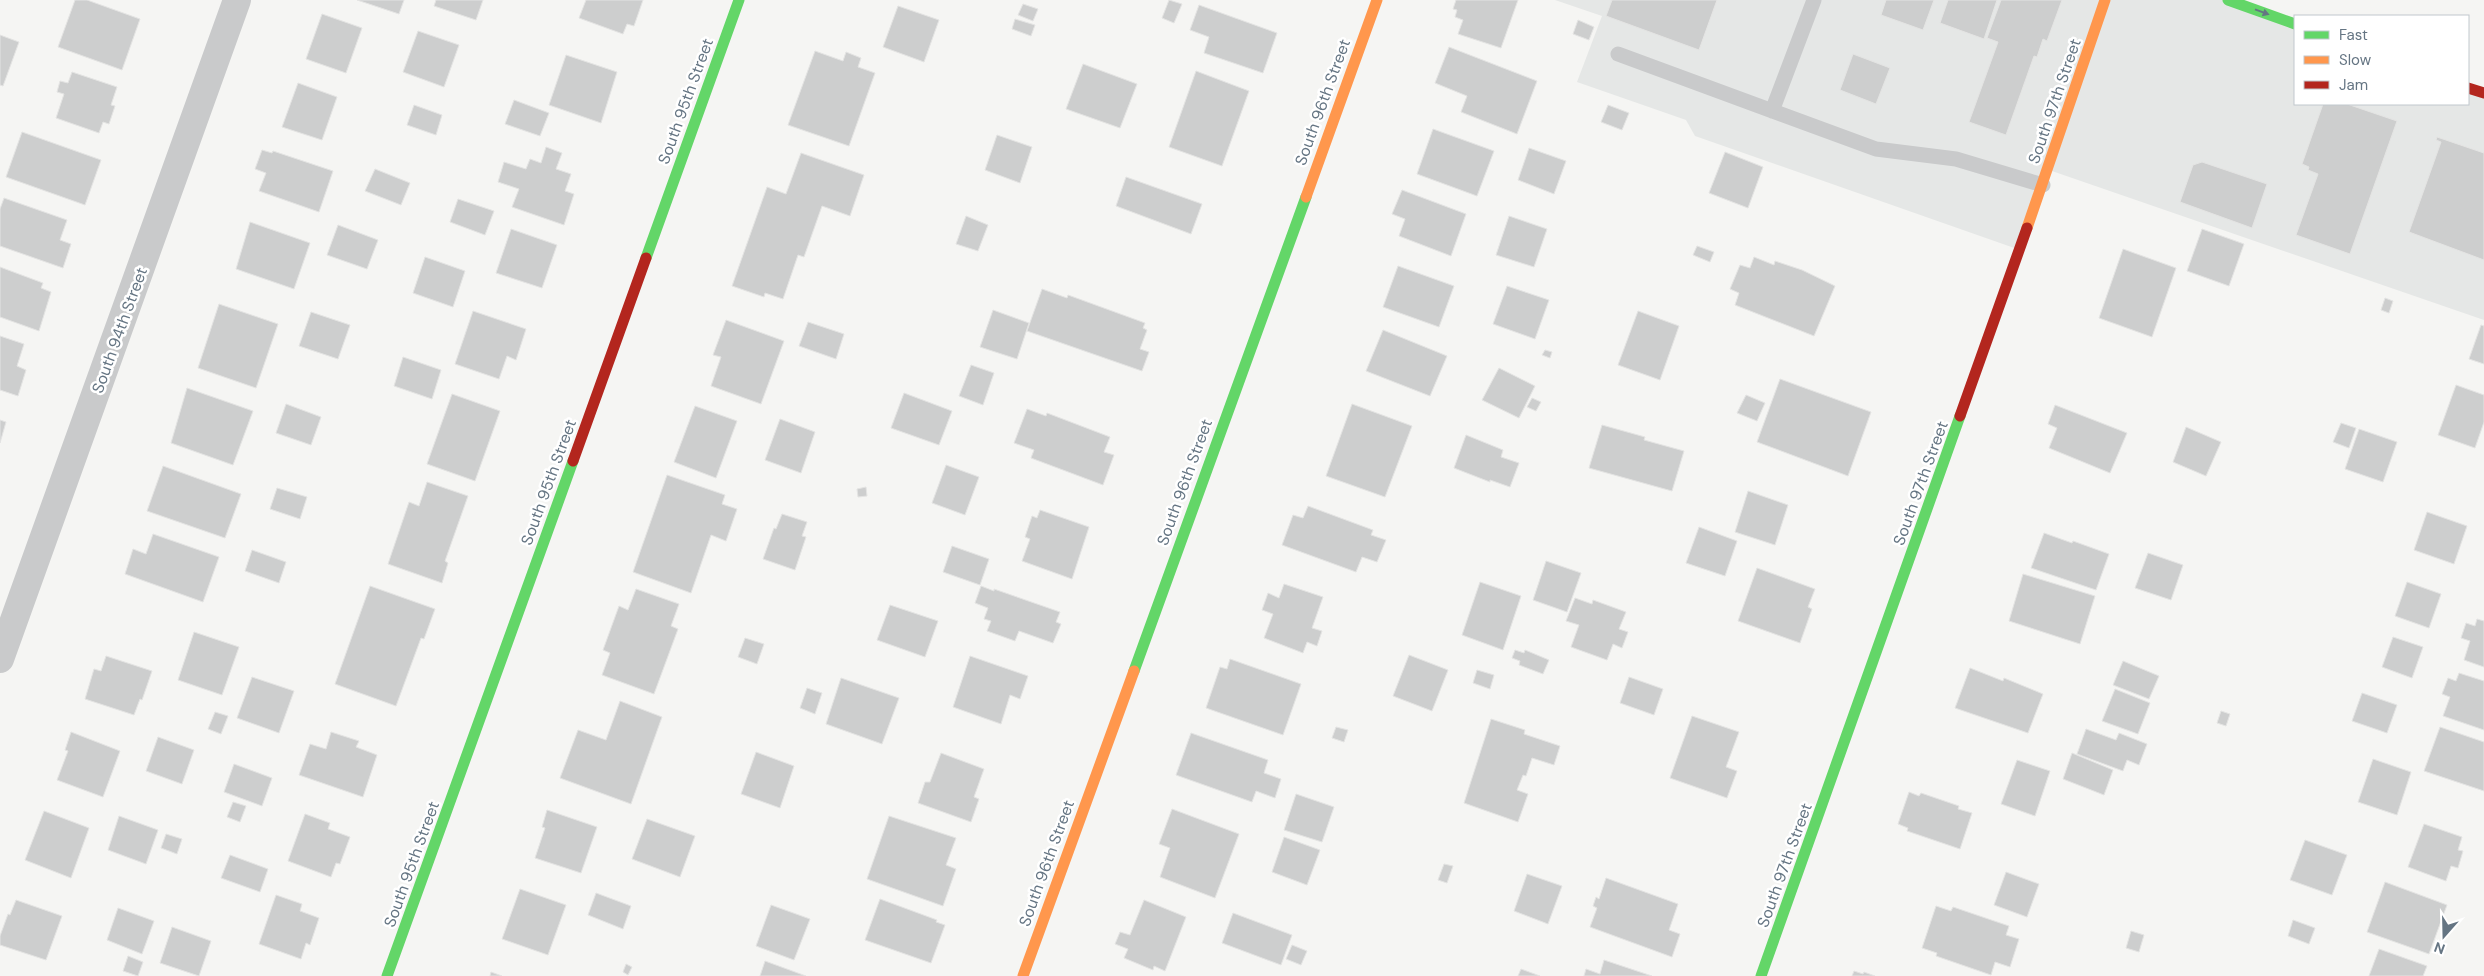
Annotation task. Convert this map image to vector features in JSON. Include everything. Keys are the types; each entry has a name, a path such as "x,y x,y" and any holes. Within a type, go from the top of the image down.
{"street":[{"name":"South 94th Street","path":"0,659 237,0"},
{"name":"South 95th Street","path":"387,976 739,0"},
{"name":"South 96th Street","path":"1023,976 1377,0"},
{"name":"South 97th Street","path":"1761,976 2043,185 2106,0"},
{"path":"2228,0 2294,24"},
{"path":"2469,88 2484,94"}],"lane":[{"path":"1772,111 1814,0"},
{"path":"1618,54 1876,149 1956,159 2043,185"}],"shaded area":[{"path":"1555,0 2228,0 2294,24 2294,105 2469,105 2469,88 2484,93 2484,320 2049,170 2020,250 1695,136 1686,120 1577,82 1602,16"}],"building":[{"path":"75,0 87,0 140,19 122,70 58,47"},
{"path":"357,0 404,0 399,14"},
{"path":"436,0 483,0 476,20 434,6"},
{"path":"586,0 643,0 634,26 627,24 623,34 579,18"},
{"path":"1169,0 1182,4 1174,23 1162,18"},
{"path":"1456,0 1518,0 1501,48 1458,34 1463,20 1455,17 1457,10 1453,9"},
{"path":"1612,0 1717,0 1699,50 1606,16"},
{"path":"1886,0 1934,0 1923,30 1881,15"},
{"path":"1948,0 1997,0 1984,39 1940,23"},
{"path":"2001,0 2062,0 2047,41 2043,39 2037,57 2034,56 2006,135 1969,122 1998,42 1987,38"},
{"path":"1023,4 1038,9 1033,21 1018,15"},
{"path":"1199,5 1277,33 1263,73 1204,53 1209,37 1190,30"},
{"path":"898,6 939,20 924,62 883,47"},
{"path":"322,14 362,28 346,73 306,59"},
{"path":"1015,19 1035,25 1031,36 1012,29"},
{"path":"1578,20 1594,27 1589,40 1573,34"},
{"path":"418,31 459,45 444,87 403,72"},
{"path":"0,35 19,42 3,86 0,85"},
{"path":"1449,47 1537,81 1517,134 1461,112 1467,96 1435,83"},
{"path":"815,51 843,61 846,52 861,58 858,67 875,73 849,146 788,125"},
{"path":"1853,54 1890,68 1876,104 1840,90"},
{"path":"566,55 617,72 601,123 549,105"},
{"path":"1083,64 1137,84 1120,128 1066,109"},
{"path":"1196,71 1249,91 1222,166 1169,147"},
{"path":"72,72 117,87 111,105 115,106 109,124 103,122 99,133 56,118 64,94 57,92 60,81 68,83"},
{"path":"298,83 337,97 322,140 282,127"},
{"path":"514,100 549,113 540,136 505,124"},
{"path":"414,105 442,115 436,135 407,125"},
{"path":"1608,105 1629,113 1622,130 1601,122"},
{"path":"2323,105 2350,105 2397,121 2350,254 2296,235 2318,174 2308,170 2309,167 2302,164"},
{"path":"1433,129 1494,151 1477,196 1417,174"},
{"path":"22,132 101,160 85,205 6,177"},
{"path":"997,135 1032,147 1020,183 985,170"},
{"path":"2437,137 2484,153 2484,260 2409,232 2441,142 2436,140"},
{"path":"546,147 562,153 556,169 571,174 565,191 574,194 564,225 512,207 519,189 498,182 504,162 526,169 530,159 541,163"},
{"path":"1529,148 1566,161 1554,194 1518,180"},
{"path":"262,150 272,153 273,151 333,171 319,212 259,191 266,173 255,169"},
{"path":"1725,152 1763,167 1748,208 1709,193"},
{"path":"801,153 864,175 850,216 822,206 804,257 798,255 783,299 765,293 764,297 732,286 767,187 786,194"},
{"path":"2202,162 2267,184 2252,228 2180,202 2193,165"},
{"path":"375,169 410,183 401,205 365,191"},
{"path":"1126,177 1202,204 1191,234 1116,206"},
{"path":"1402,190 1466,214 1451,256 1399,236 1405,219 1392,214"},
{"path":"4,198 67,220 60,240 71,244 63,268 0,246 0,209"},
{"path":"458,199 494,211 485,235 450,222"},
{"path":"966,216 988,225 978,251 956,244"},
{"path":"1509,216 1547,229 1534,267 1496,255"},
{"path":"250,222 310,243 294,289 236,269"},
{"path":"338,225 378,240 367,269 327,255"},
{"path":"511,229 557,245 542,288 496,273"},
{"path":"2202,229 2244,244 2229,286 2187,271"},
{"path":"1697,246 1714,252 1710,262 1693,255"},
{"path":"2123,249 2176,268 2152,337 2099,318"},
{"path":"425,257 465,271 453,307 413,293"},
{"path":"1754,257 1774,265 1775,261 1802,270 1835,286 1814,336 1735,305 1739,293 1730,289 1740,265 1750,268"},
{"path":"1398,266 1454,286 1439,327 1383,307"},
{"path":"0,267 43,283 41,288 51,292 39,331 0,317"},
{"path":"1507,286 1549,300 1535,339 1493,324"},
{"path":"1042,289 1067,298 1068,295 1145,323 1143,328 1147,330 1140,349 1149,352 1142,371 1027,331"},
{"path":"2385,298 2393,301 2389,313 2381,310"},
{"path":"219,304 278,324 256,388 198,368"},
{"path":"993,310 1029,323 1017,359 980,347"},
{"path":"473,311 526,329 516,360 507,356 499,379 455,364"},
{"path":"1638,311 1679,326 1660,380 1618,365"},
{"path":"311,312 350,325 338,359 299,346"},
{"path":"726,320 784,341 761,404 711,386 721,357 713,355"},
{"path":"808,322 844,334 836,359 799,346"},
{"path":"2481,325 2484,326 2484,364 2469,359"},
{"path":"1383,330 1447,356 1430,396 1366,371"},
{"path":"0,336 24,344 17,366 26,370 18,396 0,390"},
{"path":"1545,350 1552,352 1550,358 1542,355"},
{"path":"403,357 441,370 432,399 394,386"},
{"path":"971,365 994,373 983,405 959,396"},
{"path":"1499,368 1535,386 1519,418 1482,400"},
{"path":"1780,379 1871,412 1848,476 1757,442"},
{"path":"2456,385 2484,395 2484,422 2475,448 2438,435"},
{"path":"187,388 253,411 233,465 171,443"},
{"path":"904,393 952,411 939,445 891,428"},
{"path":"452,394 500,411 475,481 427,464"},
{"path":"1746,395 1765,403 1757,421 1737,413"},
{"path":"1532,398 1541,402 1536,411 1527,407"},
{"path":"286,404 321,417 311,445 276,433"},
{"path":"1352,404 1412,426 1385,497 1326,476"},
{"path":"2055,405 2127,433 2110,473 2049,448 2057,428 2048,424"},
{"path":"695,406 737,421 716,478 674,462"},
{"path":"1027,409 1046,416 1047,413 1110,437 1104,452 1114,455 1103,485 1031,458 1034,450 1014,443"},
{"path":"780,419 815,432 801,473 765,460"},
{"path":"0,420 6,422 0,443"},
{"path":"2341,423 2356,428 2349,448 2333,442"},
{"path":"1602,425 1645,437 1644,440 1684,451 1672,491 1589,468"},
{"path":"2186,427 2221,442 2206,476 2173,462"},
{"path":"2359,429 2397,442 2383,482 2345,469"},
{"path":"1466,435 1503,450 1501,457 1519,463 1510,487 1490,480 1490,482 1454,468"},
{"path":"946,465 979,477 965,515 932,503"},
{"path":"163,466 241,494 225,538 147,511"},
{"path":"667,475 725,495 722,504 737,509 726,541 711,535 691,593 633,572"},
{"path":"427,482 468,496 445,561 448,563 442,583 388,564 409,502 419,506"},
{"path":"866,487 867,496 858,497 857,489"},
{"path":"277,488 307,497 300,519 270,509"},
{"path":"1748,491 1788,505 1775,545 1735,532"},
{"path":"1308,506 1373,530 1371,535 1386,540 1377,562 1362,557 1356,572 1282,545 1293,515 1303,518"},
{"path":"1040,510 1089,527 1072,579 1022,561 1030,539 1025,537 1032,516 1037,518"},
{"path":"2427,512 2467,526 2454,564 2414,550"},
{"path":"782,514 807,522 802,536 806,537 795,570 763,559 774,528 776,529"},
{"path":"1699,527 1737,541 1725,576 1686,563"},
{"path":"2044,533 2109,554 2096,590 2031,568"},
{"path":"153,534 219,557 203,602 125,574 133,549 146,554"},
{"path":"952,546 989,559 980,585 943,572"},
{"path":"252,550 286,562 279,583 245,571"},
{"path":"2148,553 2183,565 2171,600 2135,588"},
{"path":"1546,561 1581,573 1567,612 1533,600"},
{"path":"1757,568 1815,589 1808,607 1812,609 1800,643 1738,621"},
{"path":"2023,574 2095,596 2080,644 2009,621"},
{"path":"1480,582 1521,596 1503,650 1462,635"},
{"path":"2407,582 2441,594 2429,628 2395,616"},
{"path":"1284,584 1323,597 1312,628 1322,631 1317,646 1307,642 1303,653 1264,638 1273,614 1262,610 1268,593 1279,598"},
{"path":"370,586 435,609 424,639 421,638 396,706 335,684"},
{"path":"981,586 1060,612 1056,622 1061,624 1053,643 1019,631 1015,641 987,631 991,621 984,619 988,608 975,603"},
{"path":"636,589 679,604 671,626 678,629 654,694 602,675 610,653 603,650 619,606 628,610"},
{"path":"1575,598 1592,604 1593,600 1626,612 1619,629 1628,632 1622,648 1613,644 1607,660 1571,647 1579,625 1566,621"},
{"path":"890,605 938,621 925,657 877,640"},
{"path":"2477,619 2484,621 2484,667 2464,660 2470,641 2461,638 2466,623 2475,626"},
{"path":"194,632 239,647 222,695 178,680"},
{"path":"2393,637 2423,647 2412,678 2382,667"},
{"path":"745,638 764,644 757,664 738,657"},
{"path":"1515,650 1524,653 1525,650 1549,660 1543,674 1519,665 1520,661 1512,658"},
{"path":"1409,655 1448,670 1432,711 1393,696"},
{"path":"106,656 152,671 142,700 140,699 134,715 85,699 94,669 101,671"},
{"path":"970,656 1028,676 1020,699 1010,695 1001,724 953,707"},
{"path":"1230,659 1301,684 1283,735 1206,708 1220,667 1227,669"},
{"path":"2123,661 2159,676 2149,699 2113,685"},
{"path":"1970,668 2003,681 2004,678 2043,694 2028,733 1955,708"},
{"path":"1477,670 1494,675 1490,689 1473,683"},
{"path":"2459,673 2484,681 2484,730 2443,716 2450,697 2442,694 2448,678 2456,681"},
{"path":"252,677 294,691 279,733 237,718"},
{"path":"1629,677 1663,689 1654,715 1620,703"},
{"path":"841,678 899,698 882,744 826,724"},
{"path":"807,688 822,693 815,714 800,708"},
{"path":"2115,689 2150,703 2138,734 2102,721"},
{"path":"2362,693 2397,705 2387,733 2352,721"},
{"path":"620,701 662,717 631,804 560,778 578,730 606,740"},
{"path":"2221,711 2230,714 2226,726 2217,723"},
{"path":"215,712 228,716 221,734 208,729"},
{"path":"1692,716 1739,732 1726,767 1737,771 1727,798 1670,778"},
{"path":"1491,719 1525,730 1524,734 1560,746 1554,765 1532,758 1526,776 1523,775 1517,790 1528,794 1518,822 1464,803"},
{"path":"1336,727 1348,730 1344,742 1332,738"},
{"path":"2440,727 2484,742 2484,791 2424,771"},
{"path":"2086,729 2116,740 2119,733 2147,744 2139,765 2127,760 2123,771 2077,754"},
{"path":"71,732 120,751 103,797 57,780 68,751 65,750"},
{"path":"331,732 359,741 356,747 377,755 363,797 299,775 310,744 326,749"},
{"path":"1191,733 1268,760 1264,773 1281,779 1275,798 1256,791 1252,802 1176,775"},
{"path":"158,737 194,750 182,784 146,771"},
{"path":"756,752 794,766 780,808 741,794"},
{"path":"941,753 984,769 974,797 979,799 971,822 918,803 925,782 930,782"},
{"path":"2072,753 2113,770 2104,795 2063,779"},
{"path":"2373,759 2411,772 2397,815 2358,802"},
{"path":"2017,760 2050,771 2035,816 2001,804"},
{"path":"234,764 272,778 262,806 224,792"},
{"path":"1909,792 1919,796 1921,793 1959,806 1958,809 1972,813 1960,849 1907,831 1908,828 1898,824"},
{"path":"1296,794 1334,807 1322,842 1284,830"},
{"path":"233,802 246,806 240,822 227,817"},
{"path":"1172,809 1239,834 1215,898 1160,877 1170,848 1159,844"},
{"path":"547,810 597,827 581,873 535,858 545,828 542,827"},
{"path":"44,811 89,828 71,878 25,860"},
{"path":"305,814 330,823 328,829 350,837 340,864 336,863 331,877 288,861"},
{"path":"119,816 158,830 146,864 108,850"},
{"path":"889,816 956,838 946,865 956,869 943,906 867,879"},
{"path":"647,819 695,836 680,877 632,859"},
{"path":"2424,824 2462,837 2458,850 2463,851 2458,868 2451,866 2446,881 2408,867"},
{"path":"166,834 182,839 177,854 161,848"},
{"path":"1284,837 1320,850 1307,885 1272,872"},
{"path":"2305,840 2347,855 2332,895 2290,880"},
{"path":"230,855 268,869 260,892 221,878"},
{"path":"1444,864 1453,866 1447,883 1438,880"},
{"path":"2006,872 2039,884 2027,917 1994,905"},
{"path":"1527,874 1562,886 1548,924 1514,911"},
{"path":"1606,878 1678,904 1669,930 1680,934 1672,957 1590,927 1597,908 1593,906 1596,897 1599,899"},
{"path":"2385,882 2447,905 2429,954 2367,932"},
{"path":"520,889 566,905 548,955 502,939"},
{"path":"596,893 631,906 623,929 588,915"},
{"path":"276,895 302,904 300,911 319,918 310,945 306,943 301,959 259,944"},
{"path":"880,899 937,920 936,922 945,925 931,963 865,940"},
{"path":"16,900 62,916 46,960 0,945 0,936 8,914 10,915"},
{"path":"1144,900 1186,917 1165,971 1154,966 1153,970 1124,958 1128,949 1115,944 1120,932 1130,935"},
{"path":"771,905 810,919 794,960 756,946"},
{"path":"1936,906 1951,911 1953,907 2009,926 2006,935 2019,939 2010,967 1995,962 1991,975 1936,956 1937,953 1922,948"},
{"path":"118,908 154,921 142,954 107,940"},
{"path":"1233,913 1292,935 1281,965 1222,943"},
{"path":"2293,920 2315,928 2309,944 2288,936"},
{"path":"172,927 211,941 199,976 160,963"},
{"path":"2131,931 2144,935 2139,952 2126,948"},
{"path":"1292,945 1307,951 1301,965 1286,959"},
{"path":"2379,949 2427,966 2423,976 2369,976"},
{"path":"128,956 143,962 138,976 123,971"},
{"path":"1604,960 1652,976 1584,976 1586,969 1600,974"},
{"path":"765,961 806,976 760,976"},
{"path":"626,964 632,967 628,975 623,972"},
{"path":"1521,969 1540,976 1518,976"},
{"path":"1854,971 1863,974 1864,972 1875,976 1852,976"},
{"path":"491,972 502,976 490,976"}],"traffic: fast":[{"path":"646,258 739,0"},
{"path":"2228,0 2294,24"},
{"path":"1134,671 1306,197"},
{"path":"1761,976 1960,416"},
{"path":"387,976 573,461"}],"traffic: slow":[{"path":"1306,197 1377,0"},
{"path":"2027,228 2105,0"},
{"path":"1023,976 1134,671"}],"traffic: jam":[{"path":"2469,88 2484,93"},
{"path":"1960,416 2027,228"},
{"path":"573,461 646,258"}]}
